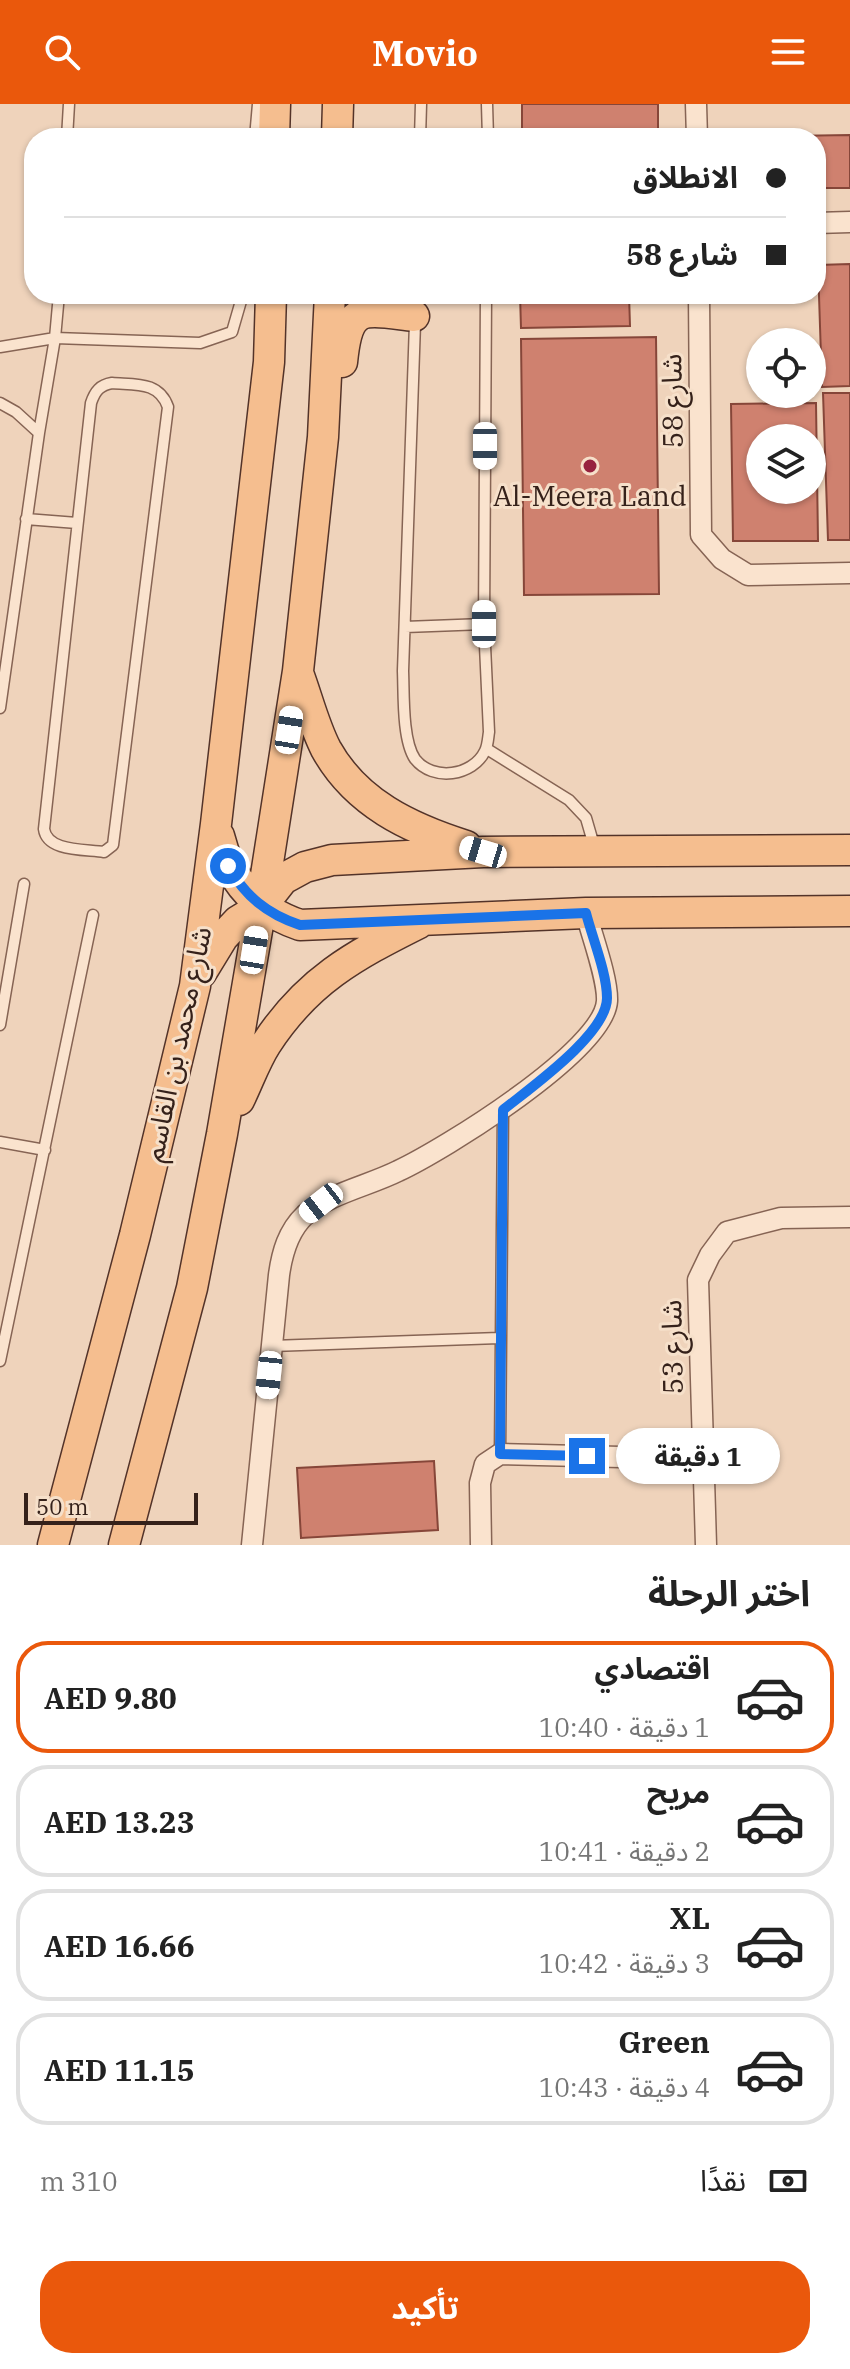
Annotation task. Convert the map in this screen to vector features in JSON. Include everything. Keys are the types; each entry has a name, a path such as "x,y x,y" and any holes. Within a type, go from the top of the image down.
{"main road":[{"path":"274,128 275,104"},
{"path":"337,128 338,104"},
{"name":"شارع محمد بن القاسم","path":"53,1545 135,1235 195,986 269,362 271,304"},
{"name":"شارع محمد بن القاسم","path":"124,1545 192,1288 261,907 298,671 323,437 330,304"},
{"path":"323,437 340,384 344,337 351,323 358,315 372,311 415,305"},
{"path":"298,671 326,749 359,792 393,817 432,836 483,852"},
{"path":"216,824 228,866 238,884 261,907 278,918 300,925 586,913 850,911"},
{"path":"195,986 223,937 238,921 261,907 283,879 305,867 332,860 483,852 850,850"},
{"path":"222,1134 265,1046 293,1008 323,978 360,953 431,918"}],"street":[{"path":"696,104 697,128"},
{"path":"826,223 850,222"},
{"name":"شارع 58","path":"699,304 701,535 722,559 748,575 850,573"},
{"path":"252,1545 282,1254 290,1234 321,1203 398,1172 503,1110 593,1031 605,1012 606,990 586,913"},
{"name":"شارع 53","path":"706,1545 698,1280 710,1255 727,1232 781,1218 850,1217"},
{"path":"481,1545 480,1483 485,1464 500,1454 703,1459"}],"lane":[{"path":"68,128 69,104"},
{"path":"256,128 258,104"},
{"path":"420,128 421,104"},
{"path":"487,104 488,128"},
{"path":"0,708 58,304"},
{"path":"0,347 55,338 200,343 232,332 240,304"},
{"path":"415,305 405,710 414,757 434,772 456,773 477,762 487,749 490,714 484,624 486,304"},
{"path":"112,383 155,388 168,407 113,845 104,852 54,844 44,834 77,523 93,396 103,385 112,383"},
{"path":"0,403 16,412 39,433"},
{"path":"26,519 77,523"},
{"path":"405,627 484,624"},
{"path":"487,749 569,800 586,818 595,851"},
{"path":"0,1025 24,884"},
{"path":"0,1361 93,915"},
{"path":"500,1454 503,1110"},
{"path":"0,1142 45,1150"},
{"path":"272,1346 499,1338"}],"building":[{"path":"522,104 658,104 658,128 522,128"},
{"path":"826,135 850,135 850,188 826,188"},
{"path":"850,264 850,386 826,387 826,328 820,328 819,304 826,304 826,265"},
{"path":"520,304 629,304 630,326 521,328"},
{"name":"Al-Meera Land","path":"656,337 659,594 524,595 521,339"},
{"path":"826,393 850,393 850,540 828,540"},
{"path":"731,404 746,404 746,408 816,408 816,424 746,424 746,504 817,504 818,541 733,541"},
{"path":"434,1461 438,1530 301,1538 297,1468"}],"place":[{"name":"Al-Meera Land","path":"590,466"}],"route":[{"path":"228,866 238,884 261,907 278,918 300,925 586,913 606,990 605,1012 593,1031 550,1072 503,1110 499,1396 500,1454 587,1456"}]}
